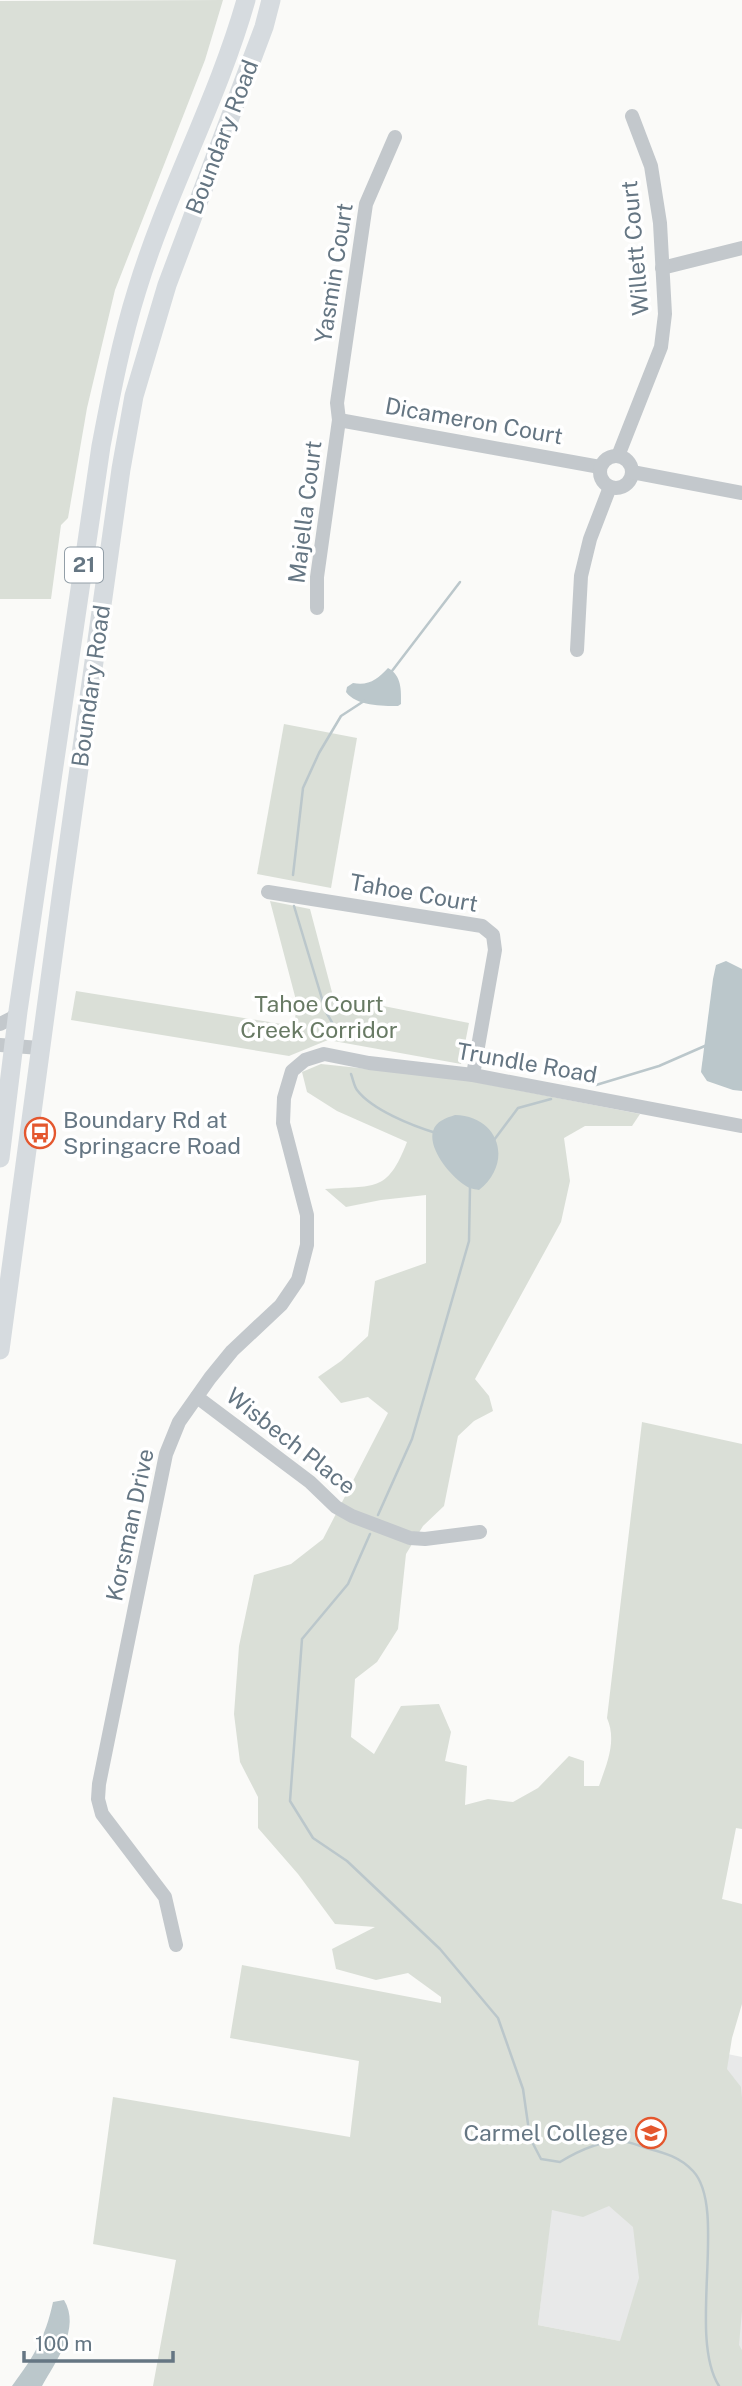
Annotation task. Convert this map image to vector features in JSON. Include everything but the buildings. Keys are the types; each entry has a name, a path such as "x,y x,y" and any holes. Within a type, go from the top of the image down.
{"highway":[{"name":"Boundary Road","path":"0,1157 7,1046 18,1011 101,446 116,368 136,290 213,94 246,0"},
{"name":"Boundary Road","path":"0,1350 121,469 134,396 167,285 264,27 271,0"},
{"path":"127,324 151,332"}],"street":[{"name":"Willett Court","path":"618,456 661,347 665,314 660,223 651,166 632,116"},
{"name":"Yasmin Court","path":"339,420 337,403 366,204 395,137"},
{"path":"662,268 742,248"},
{"name":"Dicameron Court","path":"339,420 600,467"},
{"name":"Majella Court","path":"317,608 317,578 339,420"},
{"path":"618,456 628,461 632,472 630,481 623,487 610,487 602,481 600,467 605,460 618,456"},
{"path":"632,472 742,492"},
{"path":"577,650 581,576 590,539 610,487"},
{"name":"Tahoe Court","path":"268,892 482,926 493,935 495,950 473,1075"},
{"path":"0,1024 12,1018 18,1011"},
{"path":"7,1046 40,1048"},
{"name":"Trundle Road","path":"305,1060 324,1054 369,1063 473,1075 742,1126"},
{"name":"Korsman Drive","path":"176,1945 166,1897 102,1814 98,1799 99,1784 166,1454 179,1423 197,1397 232,1351 281,1305 298,1280 307,1245 307,1215 283,1123 284,1098 292,1071 305,1060"},
{"name":"Wisbech Place","path":"197,1397 310,1482 336,1507 352,1516 410,1538 425,1539 480,1532"}],"shaded area":[{"path":"388,668 396,675 400,684 401,704 398,706 363,703 346,692 347,687 353,683 373,681"},
{"path":"726,961 742,969 742,1091 707,1081 701,1072 716,965"},
{"path":"455,1115 470,1117 482,1123 497,1142 496,1167 490,1179 479,1190 458,1180 441,1161 434,1146 432,1138 436,1125"},
{"name":"Carmel College","path":"573,2022 742,2057 742,2365 538,2325"},
{"path":"64,2300 69,2311 68,2333 60,2355 42,2386 12,2386 38,2347 53,2302"}],"green space":[{"path":"223,0 205,60 115,290 87,408 68,518 61,525 51,599 0,599 0,1"},
{"path":"284,724 357,738 331,888 257,874"},
{"name":"Tahoe Court Creek Corridor","path":"270,901 310,909 333,996 469,1023 461,1064 328,1040 289,1056 71,1020 76,991 294,1026 297,1004"},
{"path":"321,1064 455,1078 640,1114 632,1126 585,1126 564,1138 570,1181 561,1222 475,1379 489,1396 493,1411 474,1421 458,1436 444,1506 423,1526 406,1554 398,1629 377,1662 355,1679 351,1737 374,1754 401,1706 439,1704 451,1732 445,1761 467,1766 465,1805 488,1799 513,1802 538,1788 569,1756 584,1761 584,1786 599,1786 611,1744 607,1718 642,1422 742,1444 742,1829 736,1828 722,1899 742,1904 742,2004 727,2069 741,2087 742,2098 742,2311 739,2345 742,2350 742,2386 153,2386 176,2260 93,2244 113,2097 350,2137 359,2061 230,2038 242,1965 441,2003 441,1997 408,1973 376,1980 336,1969 332,1949 375,1927 335,1924 298,1874 258,1828 258,1797 240,1762 234,1714 239,1646 254,1575 291,1564 323,1539 388,1413 368,1397 341,1403 318,1377 341,1361 368,1336 375,1281 426,1263 426,1195 346,1207 325,1189 377,1184 393,1171 407,1142 337,1111 307,1092 302,1072","holes":["609,2206 633,2227 639,2278 620,2341 538,2325 552,2210 583,2217"]}],"waterway":[{"path":"392,671 460,582"},
{"path":"293,875 303,788 319,753 341,716 364,701"},
{"path":"294,906 326,1012 337,1031"},
{"path":"596,1085 659,1066 707,1045"},
{"path":"351,1074 357,1090 372,1104 405,1122 436,1133"},
{"path":"494,1140 518,1108 551,1099"},
{"path":"378,1515 412,1439 469,1241 470,1187"},
{"path":"370,1534 348,1584 302,1639 290,1801 313,1838 347,1861 440,1949 498,2018 523,2089 530,2138 541,2159 560,2162 597,2145 623,2141 672,2156 693,2171 703,2189 707,2213 706,2337 710,2364 719,2386"}],"place":[{"name":"Boundary Rd at Springacre Road","path":"40,1133"},
{"name":"Carmel College","path":"651,2133"}]}
